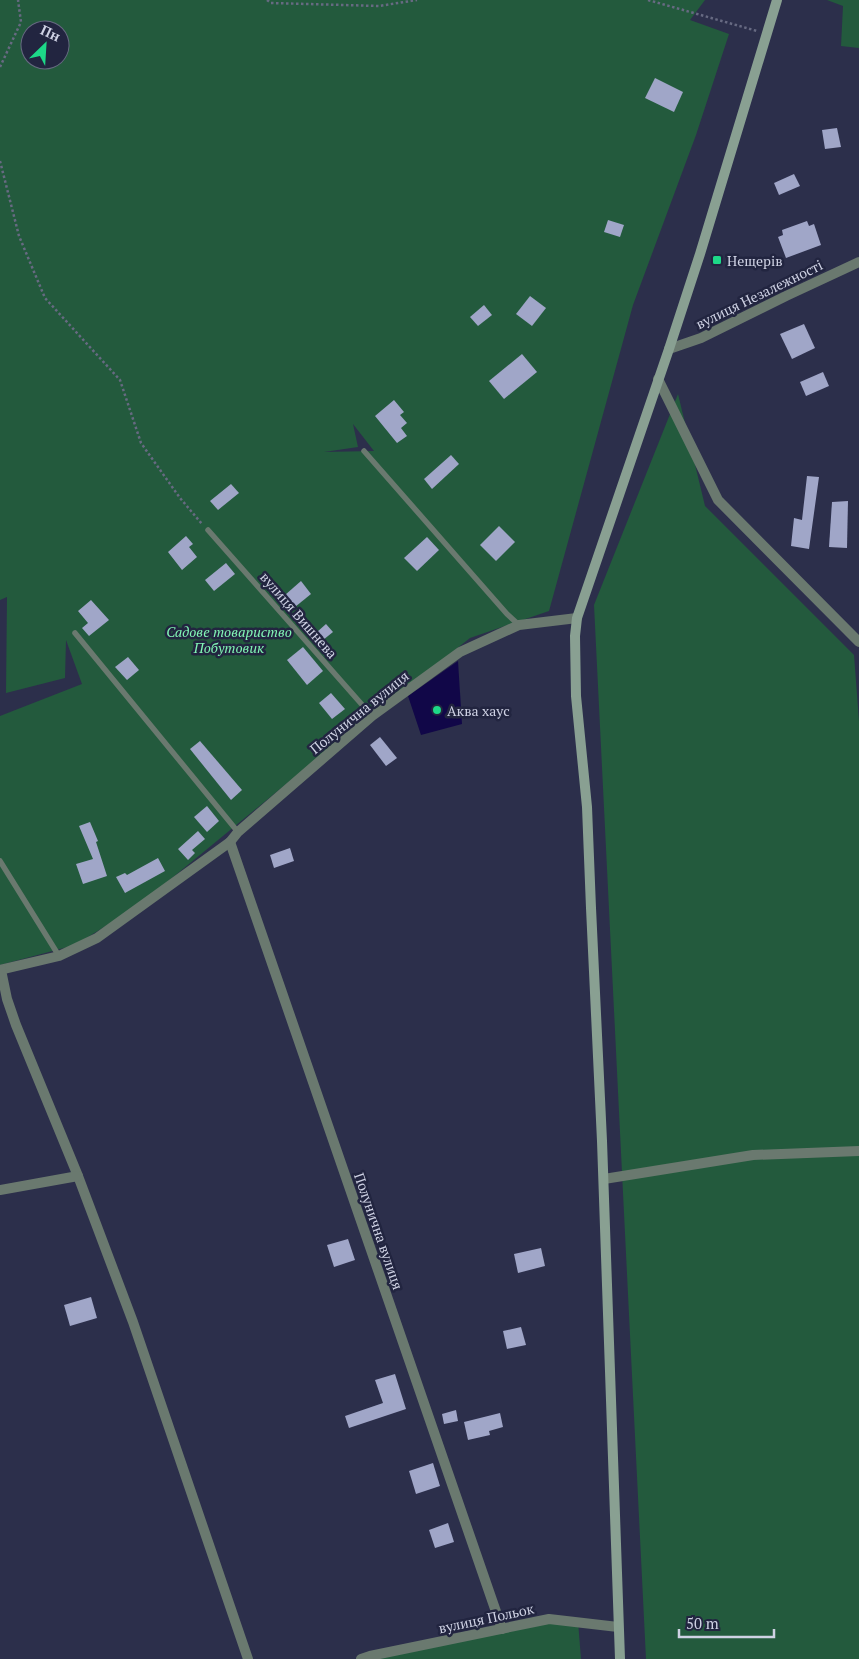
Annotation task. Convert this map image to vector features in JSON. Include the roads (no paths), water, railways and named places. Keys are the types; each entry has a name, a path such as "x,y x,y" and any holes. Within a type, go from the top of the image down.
{"main road":[{"path":"620,1659 604,1179 587,807 576,696 575,636 577,618 593,576 700,254 777,0"}],"street":[{"name":"вулиця Незалежності","path":"669,349 701,338 859,262"},
{"path":"658,379 718,500 859,642"},
{"name":"Полунична вулиця","path":"248,1659 133,1322 78,1176 12,1015 1,970 58,956 97,938 230,842 238,832 372,716 460,652 519,625 577,618"},
{"name":"Полунична вулиця","path":"230,842 502,1628"},
{"path":"0,1004 12,1015"},
{"path":"604,1179 753,1155 859,1151"},
{"path":"0,1190 78,1176"},
{"name":"вулиця Польок","path":"361,1659 549,1619 618,1626"}],"lane":[{"path":"364,451 507,614 519,625"},
{"name":"вулиця Вишнева","path":"208,530 372,716"},
{"path":"75,633 238,832"},
{"path":"0,862 58,956"}],"place":[{"name":"Нещерів","path":"717,260"},
{"name":"Аква хаус","path":"437,710"}],"park label":[{"name":"Садове товариство Побутовик","path":"229,640"}]}
